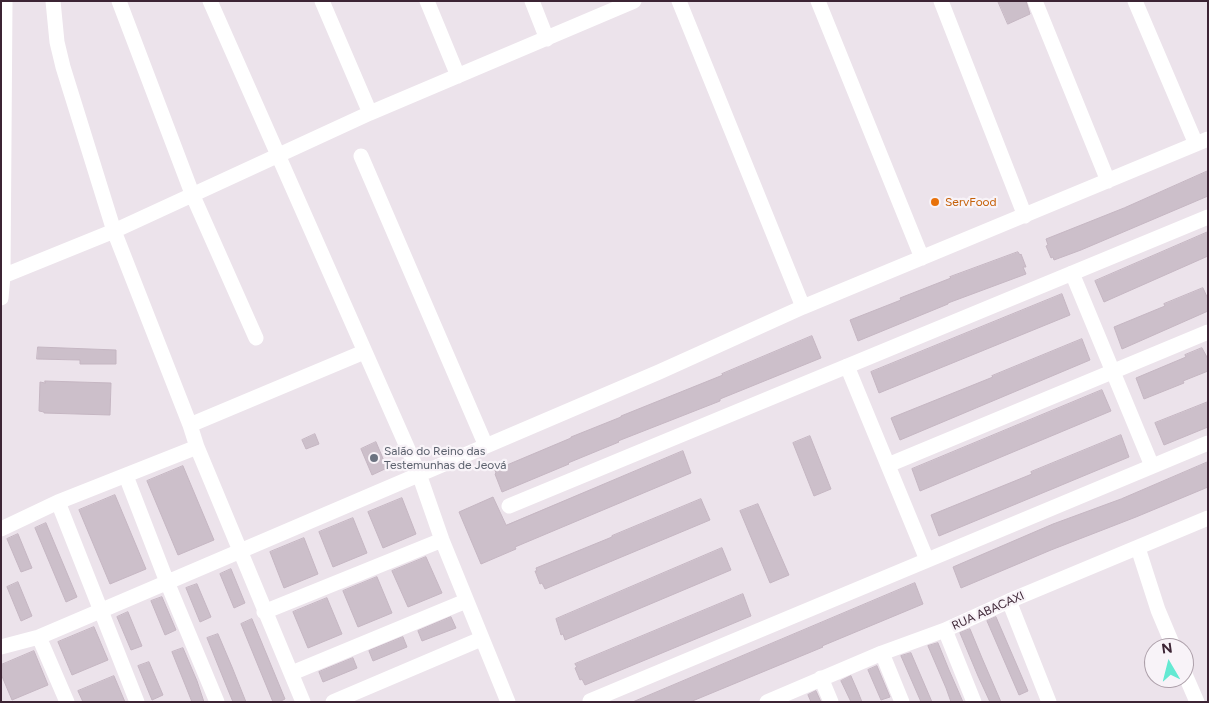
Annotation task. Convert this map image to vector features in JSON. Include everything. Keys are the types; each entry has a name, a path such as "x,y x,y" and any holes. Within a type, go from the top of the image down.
{"street":[{"path":"1,298 3,276 5,1"},
{"path":"53,1 57,42 63,67 114,231 190,424 197,447 303,702"},
{"path":"119,1 194,196 256,338"},
{"path":"210,1 419,474 442,540 508,702"},
{"path":"322,1 370,113"},
{"path":"427,1 458,76"},
{"path":"532,1 547,39"},
{"path":"3,276 114,231 194,196 370,113 634,1"},
{"path":"679,1 804,307"},
{"path":"818,1 922,258"},
{"path":"941,1 1025,216"},
{"path":"1035,1 1108,181"},
{"path":"1,647 39,637 659,372 804,307 1202,142 1135,1"},
{"path":"361,156 486,446"},
{"path":"509,506 1208,217"},
{"path":"1072,273 1152,466"},
{"path":"888,465 1208,332"},
{"path":"190,424 364,352"},
{"path":"847,366 927,560"},
{"path":"590,701 1208,443"},
{"path":"1,529 58,502 197,447"},
{"path":"126,476 167,582 217,702"},
{"path":"58,502 137,702"},
{"name":"RUA ABACAXI","path":"767,702 882,653 945,630 1009,601 1208,518"},
{"path":"264,612 442,540"},
{"path":"1138,548 1158,610 1170,638"},
{"path":"292,673 466,601"},
{"path":"1009,601 1049,702"},
{"path":"945,630 974,702"},
{"path":"39,637 67,702"},
{"path":"333,702 481,639"},
{"path":"882,653 902,702"},
{"path":"821,678 831,702"},
{"path":"1191,688 1197,702"}],"building":[{"path":"998,1 1026,1 1030,14 1008,24"},
{"path":"1208,171 1208,196 1081,250 1054,260 1053,257 1051,258 1046,246 1048,245 1046,239 1124,208"},
{"path":"1208,232 1208,256 1104,302 1095,281"},
{"path":"1018,252 1021,254 1026,267 1023,267 1026,274 948,303 858,341 850,320 901,300 900,298 950,277"},
{"path":"1203,288 1208,299 1208,311 1122,349 1114,327"},
{"path":"1062,294 1070,315 879,393 871,372"},
{"path":"812,336 821,358 720,399 720,401 618,441 502,492 495,470"},
{"path":"1082,339 1090,360 900,440 891,418"},
{"path":"38,347 116,350 116,364 80,364 80,360 37,359"},
{"path":"1202,348 1208,359 1208,371 1144,399 1136,378 1186,357 1185,355"},
{"path":"45,381 111,383 110,415 44,413 39,411 40,382 45,383"},
{"path":"1102,390 1111,411 920,491 912,469"},
{"path":"1208,402 1208,427 1164,445 1155,423"},
{"path":"315,434 319,444 306,449 302,440"},
{"path":"1121,435 1129,457 939,536 931,515"},
{"path":"810,436 831,489 814,496 793,443"},
{"path":"376,442 387,468 372,475 361,449"},
{"path":"683,451 691,473 515,547 516,549 481,564 459,512 493,497 506,525"},
{"path":"1208,462 1208,487 961,588 953,567 1053,524 1121,499"},
{"path":"183,466 214,540 178,555 147,481"},
{"path":"115,495 146,569 110,584 79,510"},
{"path":"402,498 416,534 383,548 368,512"},
{"path":"701,499 710,520 545,589 542,583 540,584 535,571 537,571 536,568"},
{"path":"758,504 789,575 770,583 740,511"},
{"path":"353,518 367,553 333,567 319,532"},
{"path":"46,523 77,597 66,602 35,528"},
{"path":"18,534 32,568 21,572 7,539"},
{"path":"304,538 318,574 284,588 270,552"},
{"path":"722,548 731,570 565,640 563,634 561,635 556,619"},
{"path":"426,557 442,593 408,607 392,571"},
{"path":"231,569 245,603 234,608 220,574"},
{"path":"377,577 392,613 358,627 343,591"},
{"path":"18,582 32,616 21,621 7,587"},
{"path":"915,583 923,604 823,647 690,702 633,702"},
{"path":"197,584 211,617 200,622 186,588"},
{"path":"743,594 751,616 585,685 582,679 580,680 575,664"},
{"path":"162,597 176,630 165,635 151,601"},
{"path":"327,598 342,634 308,648 293,612"},
{"path":"128,612 142,646 131,650 117,617"},
{"path":"451,617 456,628 422,641 418,631"},
{"path":"996,617 1028,691 1019,695 987,621"},
{"path":"252,619 285,699 279,702 273,702 241,624"},
{"path":"94,627 108,660 72,675 58,642"},
{"path":"970,629 1001,702 990,702 978,676 960,633"},
{"path":"218,634 246,702 233,702 207,638"},
{"path":"403,637 407,647 373,661 369,651"},
{"path":"938,643 963,702 951,702 928,646"},
{"path":"183,648 204,702 192,702 172,652"},
{"path":"34,651 48,685 12,700 1,674 1,665"},
{"path":"911,653 932,702 921,702 901,656"},
{"path":"353,658 357,668 323,682 319,672"},
{"path":"149,662 163,695 152,700 138,666"},
{"path":"877,666 890,697 881,700 868,670"},
{"path":"114,676 125,702 83,702 78,691"},
{"path":"851,676 862,702 851,702 841,681"},
{"path":"816,691 821,702 811,702 808,695"}],"place":[{"name":"ServFood","path":"935,202"},
{"name":"Salão do Reino das Testemunhas de Jeová","path":"374,458"}]}
